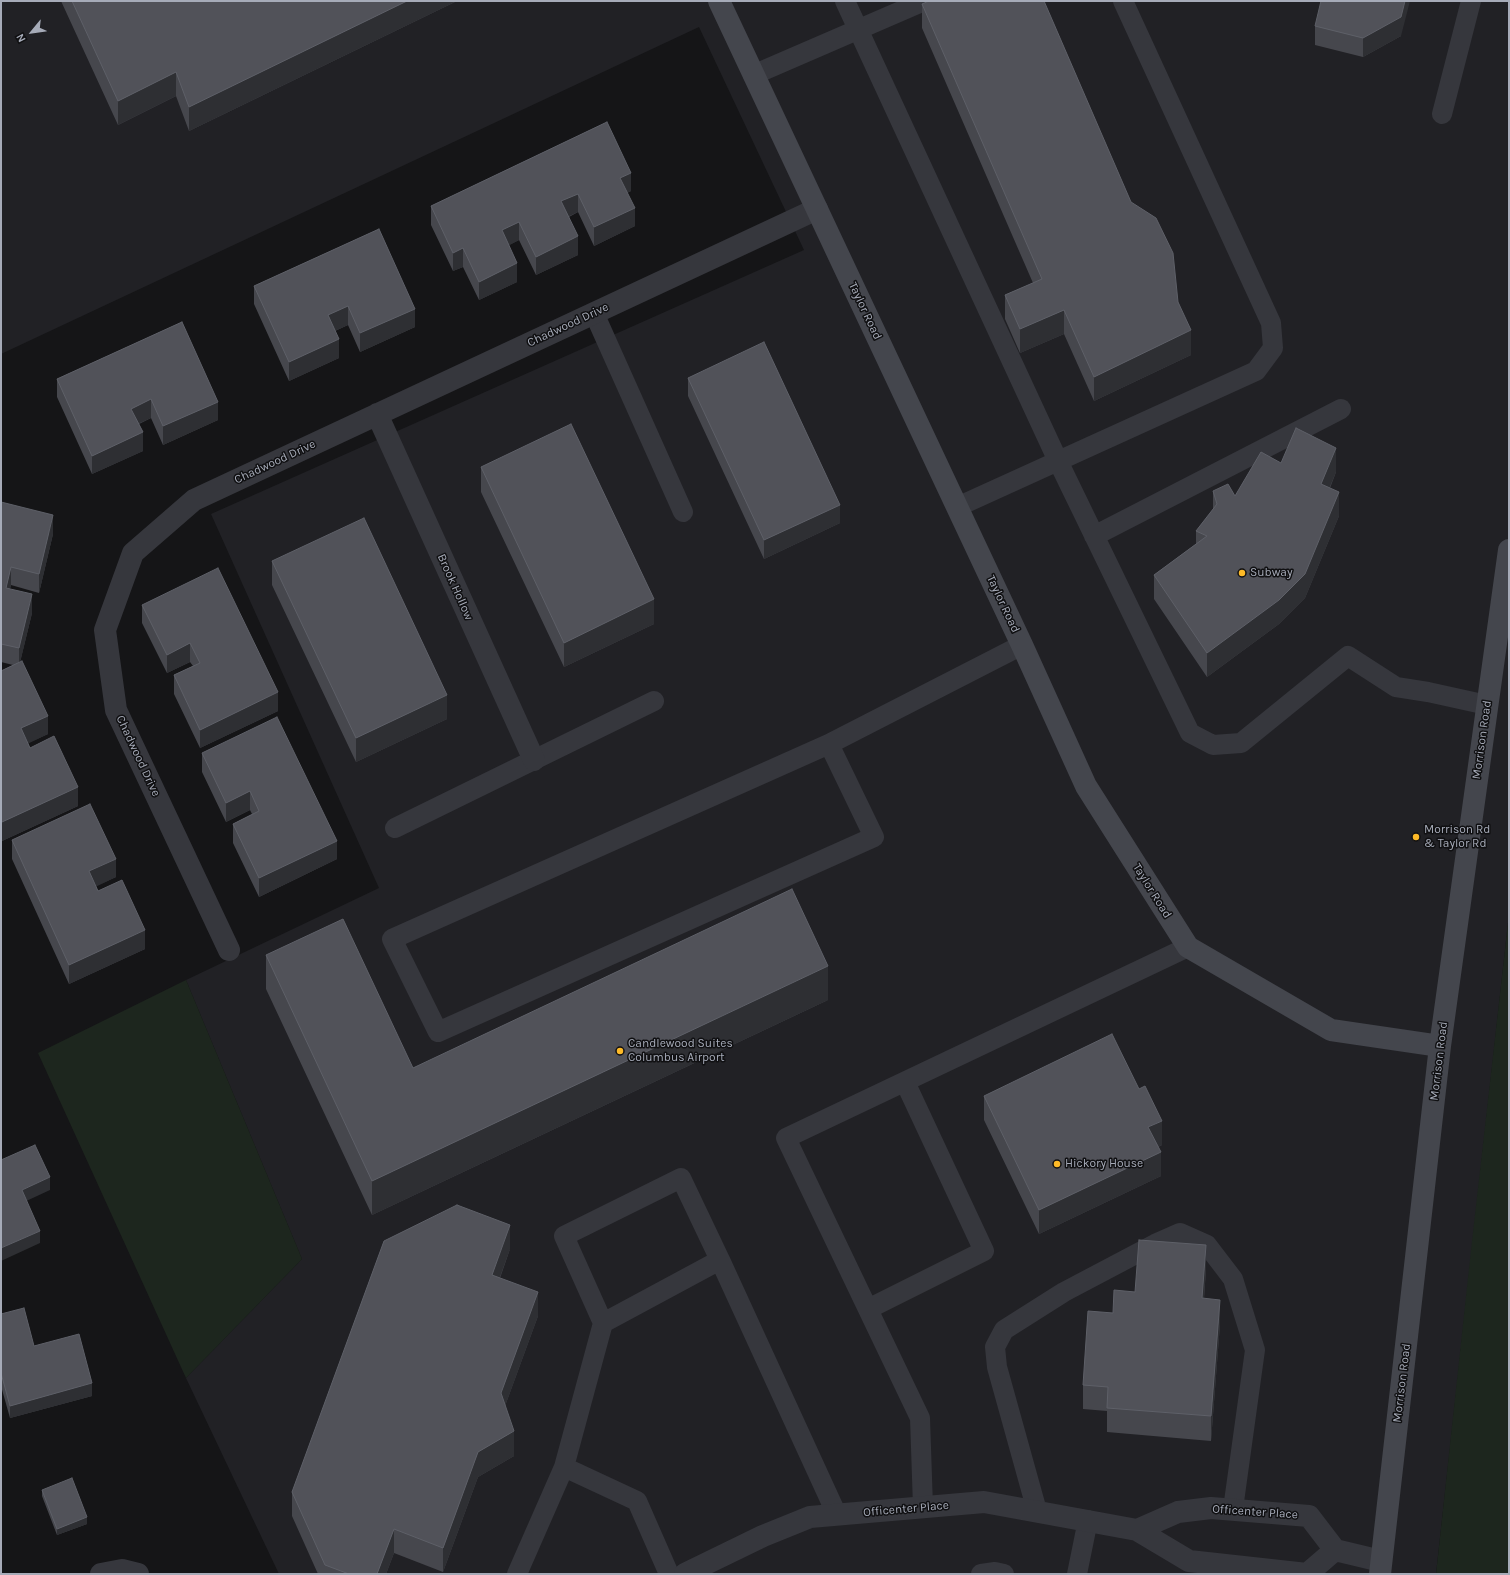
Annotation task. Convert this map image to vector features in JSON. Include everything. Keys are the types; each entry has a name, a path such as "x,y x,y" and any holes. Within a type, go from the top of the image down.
{"main road":[{"name":"Taylor Road","path":"718,1 958,507 1086,786 1188,947 1331,1030 1440,1046"},
{"name":"Morrison Road","path":"1380,1568 1440,1046 1509,550"}],"street":[{"name":"Chadwood Drive","path":"229,950 116,710 105,630 133,553 194,500 816,209"},
{"name":"Brook Hollow","path":"377,414 534,760"},
{"name":"Officenter Place","path":"686,1574 764,1536 810,1517 984,1502 1137,1530 1189,1561 1307,1574 1335,1550 1309,1516 1211,1508 1178,1512 1137,1530"},
{"path":"1335,1550 1380,1568"},
{"path":"101,1574 122,1570 138,1574"}],"lane":[{"path":"845,1 1058,462 1190,733 1213,745 1241,743 1348,656 1396,687 1428,692 1487,705"},
{"path":"753,75 924,1"},
{"path":"958,507 1256,371 1273,348 1271,323 1123,1"},
{"path":"1442,114 1471,1"},
{"path":"594,313 683,512"},
{"path":"1094,536 1341,409"},
{"path":"829,744 874,838 438,1032 392,939 829,744 1022,645"},
{"path":"395,828 654,701"},
{"path":"923,1507 920,1418 786,1138 1188,947"},
{"path":"868,1309 984,1251 904,1082"},
{"path":"517,1574 564,1467 603,1323 564,1236 681,1178 837,1515"},
{"path":"1037,1511 997,1367 995,1346 1004,1330 1064,1292 1155,1244 1180,1233 1207,1245 1233,1279 1255,1350 1233,1509"},
{"path":"603,1323 720,1260"},
{"path":"564,1467 637,1501 669,1574"},
{"path":"1077,1574 1088,1520"},
{"path":"981,1574 995,1572 1004,1574"}],"shaded area":[{"path":"1,1 1509,1 1509,914 1436,1574 279,1574 186,1378 302,1259 186,980 379,888 211,514 804,250 699,27 1,354"},
{"path":"1509,914 1509,1574 1436,1574 1471,1250"},
{"path":"186,980 302,1259 186,1378 38,1053"}],"building":[{"path":"72,1 407,1 189,107 176,72 118,101"},
{"path":"929,1 1044,1 1131,202 1156,218 1173,253 1178,302 1191,330 1094,377 1064,310 1020,329 1005,295 1042,279 922,4"},
{"path":"1321,1 1405,1 1401,17 1363,38 1315,26"},
{"path":"607,122 631,173 620,178 635,208 594,227 578,194 561,201 578,236 536,257 519,222 502,230 517,263 479,282 463,248 453,253 431,206"},
{"path":"379,229 415,309 360,333 348,306 328,315 339,339 289,362 254,286"},
{"path":"182,322 218,402 163,426 151,399 131,409 143,432 92,456 57,379"},
{"path":"764,342 840,505 764,540 688,378"},
{"path":"571,424 654,599 564,643 481,467"},
{"path":"1296,428 1336,448 1321,484 1339,492 1305,574 1279,600 1207,653 1154,575 1207,536 1196,531 1217,504 1213,491 1228,484 1235,496 1261,452 1281,463"},
{"path":"1,502 53,515 39,574 11,567 6,588 32,594 19,648 1,644"},
{"path":"364,518 447,695 356,738 272,561"},
{"path":"218,568 278,692 200,730 174,675 200,663 190,643 167,655 142,605"},
{"path":"22,661 48,716 21,728 30,748 54,736 78,787 2,822 1,671"},
{"path":"277,717 337,841 259,878 233,824 259,811 250,791 226,803 202,753"},
{"path":"90,804 116,859 89,871 98,891 122,880 145,930 69,965 12,840"},
{"name":"Candlewood Suites Columbus Airport","path":"792,889 828,966 372,1181 266,955 343,919 413,1068"},
{"path":"1112,1034 1139,1089 1145,1086 1162,1121 1148,1127 1161,1152 1039,1210 984,1096"},
{"path":"35,1145 50,1177 22,1190 40,1231 1,1248 1,1160"},
{"path":"457,1205 510,1225 492,1275 538,1292 501,1393 514,1431 478,1452 443,1548 394,1529 377,1574 349,1574 325,1565 292,1492 384,1241"},
{"path":"1139,1240 1206,1245 1202,1298 1220,1300 1211,1416 1107,1408 1108,1387 1083,1385 1088,1311 1113,1313 1114,1290 1135,1292"},
{"path":"24,1308 34,1346 79,1334 92,1383 10,1406 1,1373 1,1314"},
{"path":"72,1478 87,1517 57,1529 42,1490"}],"place":[{"name":"Subway","path":"1242,573"},
{"name":"Morrison Rd & Taylor Rd","path":"1416,837"},
{"name":"Candlewood Suites Columbus Airport","path":"620,1051"},
{"name":"Hickory House","path":"1057,1164"}]}
